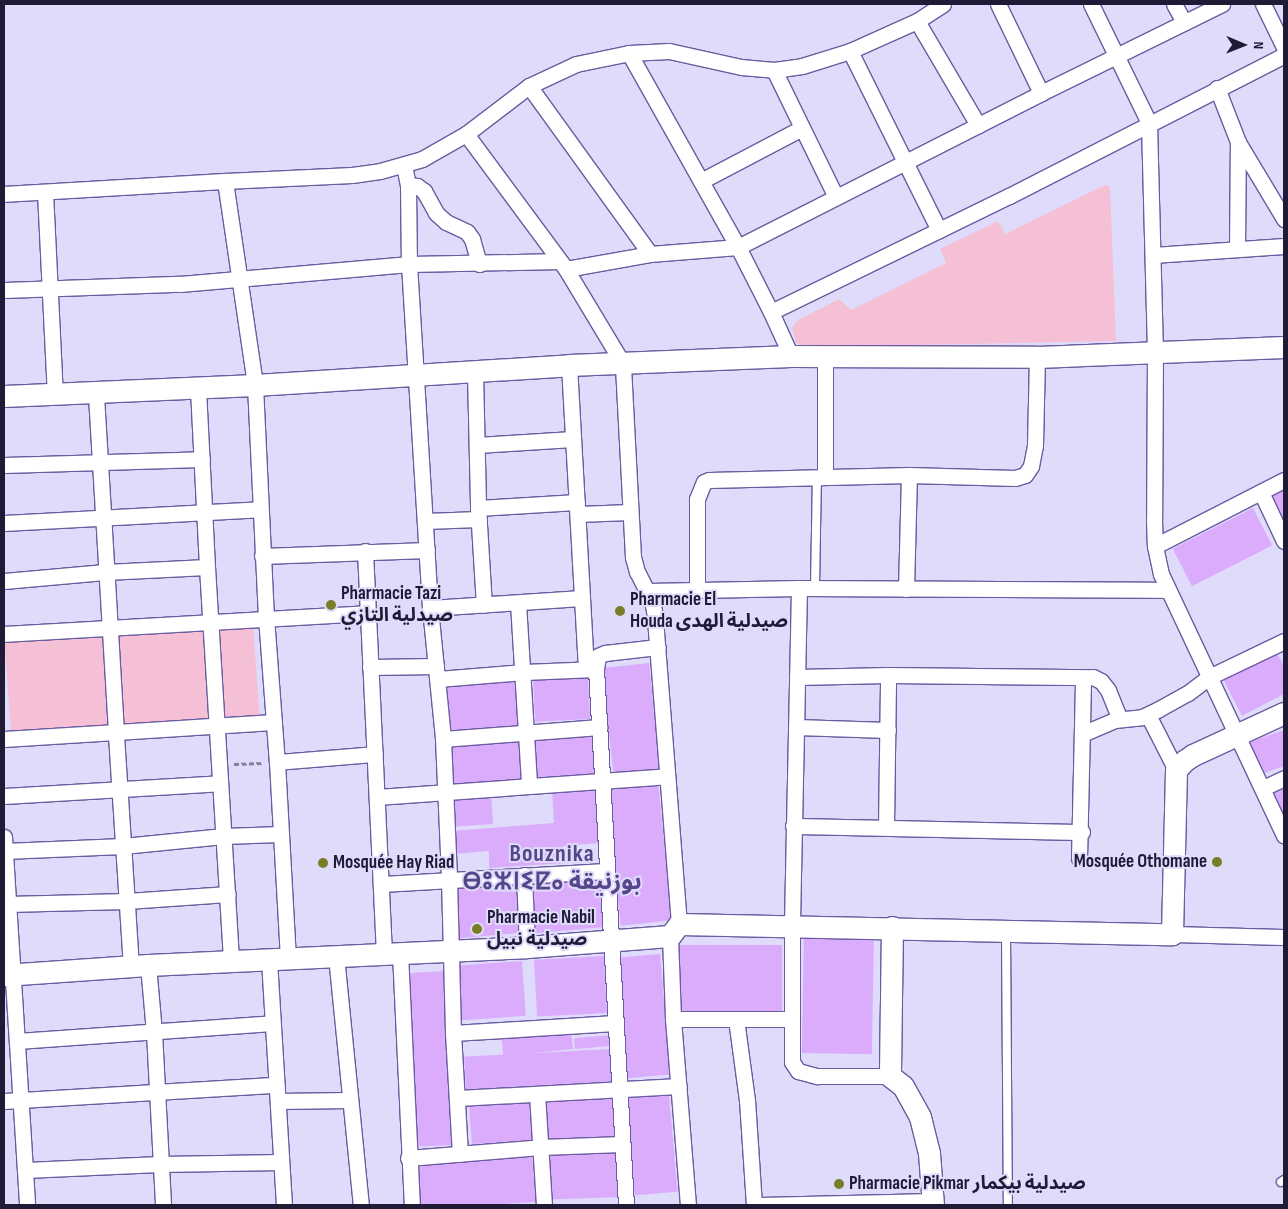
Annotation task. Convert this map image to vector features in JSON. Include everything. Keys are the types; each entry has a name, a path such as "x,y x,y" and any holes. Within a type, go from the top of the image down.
{"street":[{"path":"4,194 352,175 404,165 441,149 466,134 529,86 576,64 629,53 669,51 741,67 774,70 825,60 850,51 917,21 944,4"},
{"path":"998,4 1041,93"},
{"path":"1091,4 1149,123 1155,351 1155,546 1161,574 1284,835"},
{"path":"1174,4 1184,22"},
{"path":"4,290 180,284 240,277 409,264 563,265 650,254 738,247 1041,93 1222,4"},
{"path":"1263,4 1283,41"},
{"path":"917,21 978,125"},
{"path":"850,51 939,230"},
{"path":"629,53 738,247 791,356"},
{"path":"771,312 939,230 1284,55"},
{"path":"774,70 836,197"},
{"path":"529,86 650,254"},
{"path":"1217,88 1238,142 1284,219"},
{"path":"701,181 802,128"},
{"path":"466,134 563,265 623,364 633,557 637,572 648,590 655,616 658,648 675,930 673,1019 688,1205"},
{"path":"1237,249 1238,142"},
{"path":"404,165 408,185 409,264 418,375 430,608 442,739 452,951 453,1034 460,1154"},
{"path":"225,181 255,386 262,556 277,762 280,834 279,960 272,1023 284,1205"},
{"path":"408,185 416,186 424,191 436,213 446,222 467,232 472,239 479,264"},
{"path":"45,192 55,394"},
{"path":"1153,255 1284,246"},
{"path":"4,396 255,386 570,365 791,356 1037,357 1155,351 1283,350"},
{"path":"821,476 826,356"},
{"path":"697,588 697,499 704,482 718,478 821,476 909,475 1015,478 1029,472 1035,445 1037,357"},
{"path":"570,365 582,598 600,727 604,781 607,871 626,1205"},
{"path":"475,372 478,513 484,606"},
{"path":"198,388 209,620 228,894 230,962"},
{"path":"96,392 108,627 127,901 154,1032 163,1205"},
{"path":"477,444 573,439"},
{"path":"4,465 202,459"},
{"path":"906,589 909,475"},
{"path":"1155,546 1284,480"},
{"path":"1261,492 1284,541"},
{"path":"426,521 478,513 578,508 630,512"},
{"path":"4,523 260,509"},
{"path":"262,556 427,550"},
{"path":"365,551 381,884 392,953 412,1205"},
{"path":"4,581 105,572 207,567"},
{"path":"759,1205 933,1203 929,1153 920,1117 903,1086 890,1076 817,1076 798,1071 792,1062 793,826 799,588"},
{"path":"648,590 815,588 1168,590"},
{"path":"430,608 484,606 582,598"},
{"path":"518,603 524,672 529,786"},
{"path":"4,634 209,620 367,613"},
{"path":"1082,734 1120,719 1148,715 1188,693 1209,677 1284,641"},
{"path":"591,669 596,660 603,654 617,650 658,648"},
{"path":"370,667 437,672 524,672 591,669"},
{"path":"797,677 888,675 1083,679 1093,677 1105,686 1120,719"},
{"path":"886,826 888,675"},
{"path":"1079,858 1082,832 1083,679"},
{"path":"1176,770 1193,755 1238,736 1284,713"},
{"path":"1148,715 1176,770 1172,934"},
{"path":"4,740 216,724 274,722"},
{"path":"442,739 600,727"},
{"path":"796,727 888,730"},
{"path":"277,762 375,754"},
{"path":"377,797 667,776"},
{"path":"1263,788 1284,778"},
{"path":"4,796 220,783"},
{"path":"793,826 886,826 1082,832"},
{"path":"27,1205 17,1042 8,975 4,846 123,846 224,836 280,834"},
{"path":"381,884 607,871"},
{"path":"524,875 527,947"},
{"path":"7,904 127,901 228,894"},
{"path":"8,975 140,966 527,947 612,940 675,930 792,926 1284,937"},
{"path":"890,1076 892,927"},
{"path":"336,956 361,1205"},
{"path":"673,1019 791,1019"},
{"path":"736,1019 747,1100 754,1205"},
{"path":"17,1042 272,1023"},
{"path":"453,1034 615,1023"},
{"path":"4,1102 277,1085"},
{"path":"458,1098 679,1086"},
{"path":"537,1094 544,1205"},
{"path":"278,1101 349,1100"},
{"path":"408,1158 541,1147 622,1144"},
{"path":"25,1170 160,1164 281,1162"}],"lane":[{"path":"815,588 821,476"},
{"path":"1006,930 1008,1205"}],"path":[{"path":"220,765 277,762"}],"shaded area":[{"path":"1105,185 1110,187 1116,341 807,347 796,343 792,328 798,320 839,299 851,310 946,263 940,249 998,221 1005,234"},
{"path":"253,624 260,722 11,739 5,641"}],"building":[{"path":"1284,484 1284,530 1267,493"},
{"path":"1253,508 1272,545 1192,586 1173,549"},
{"path":"1276,651 1284,666 1284,694 1242,716 1223,679"},
{"path":"649,663 660,772 614,777 602,668"},
{"path":"588,677 590,719 535,722 533,680"},
{"path":"516,680 518,728 445,731 443,683"},
{"path":"1284,730 1284,766 1262,774 1250,742"},
{"path":"594,733 598,774 538,780 533,739"},
{"path":"521,739 523,782 451,786 449,743"},
{"path":"658,783 672,920 621,926 606,788"},
{"path":"1284,785 1284,817 1272,790"},
{"path":"595,787 599,843 563,846 565,863 489,868 489,851 454,854 451,831 554,823 552,790"},
{"path":"491,792 493,824 450,827 448,795"},
{"path":"603,874 608,927 532,933 527,881"},
{"path":"516,879 521,933 459,938 454,884"},
{"path":"804,930 874,931 872,1054 802,1053"},
{"path":"675,945 782,945 782,1015 675,1015"},
{"path":"660,954 671,1075 628,1078 617,958"},
{"path":"604,956 607,1013 537,1017 534,960"},
{"path":"522,961 526,1016 459,1021 455,966"},
{"path":"445,971 454,1145 416,1147 407,973"},
{"path":"571,1030 573,1049 503,1056 501,1037"},
{"path":"610,1035 611,1046 575,1049 574,1038"},
{"path":"611,1049 613,1082 466,1090 464,1057"},
{"path":"669,1094 678,1192 635,1195 626,1098"},
{"path":"613,1097 616,1137 548,1142 545,1102"},
{"path":"529,1101 532,1140 472,1144 469,1105"},
{"path":"619,1148 621,1197 549,1199 547,1151"},
{"path":"532,1152 536,1202 490,1205 421,1205 418,1160"}],"place":[{"name":"Pharmacie Tazi صيدلية التازي","path":"331,605"},
{"name":"Pharmacie El Houda صيدلية الهدى","path":"620,611"},
{"name":"Mosquée Othomane","path":"1217,862"},
{"name":"Mosquée Hay Riad","path":"323,863"},
{"name":"Pharmacie Nabil صيدلية نبيل","path":"477,929"},
{"name":"Pharmacie Pikmar صيدلية بيكمار","path":"839,1184"}],"district":[{"name":"Bouznika ⴱⵓⵣⵏⵉⵇⴰ بوزنيقة","path":"552,868"}]}
